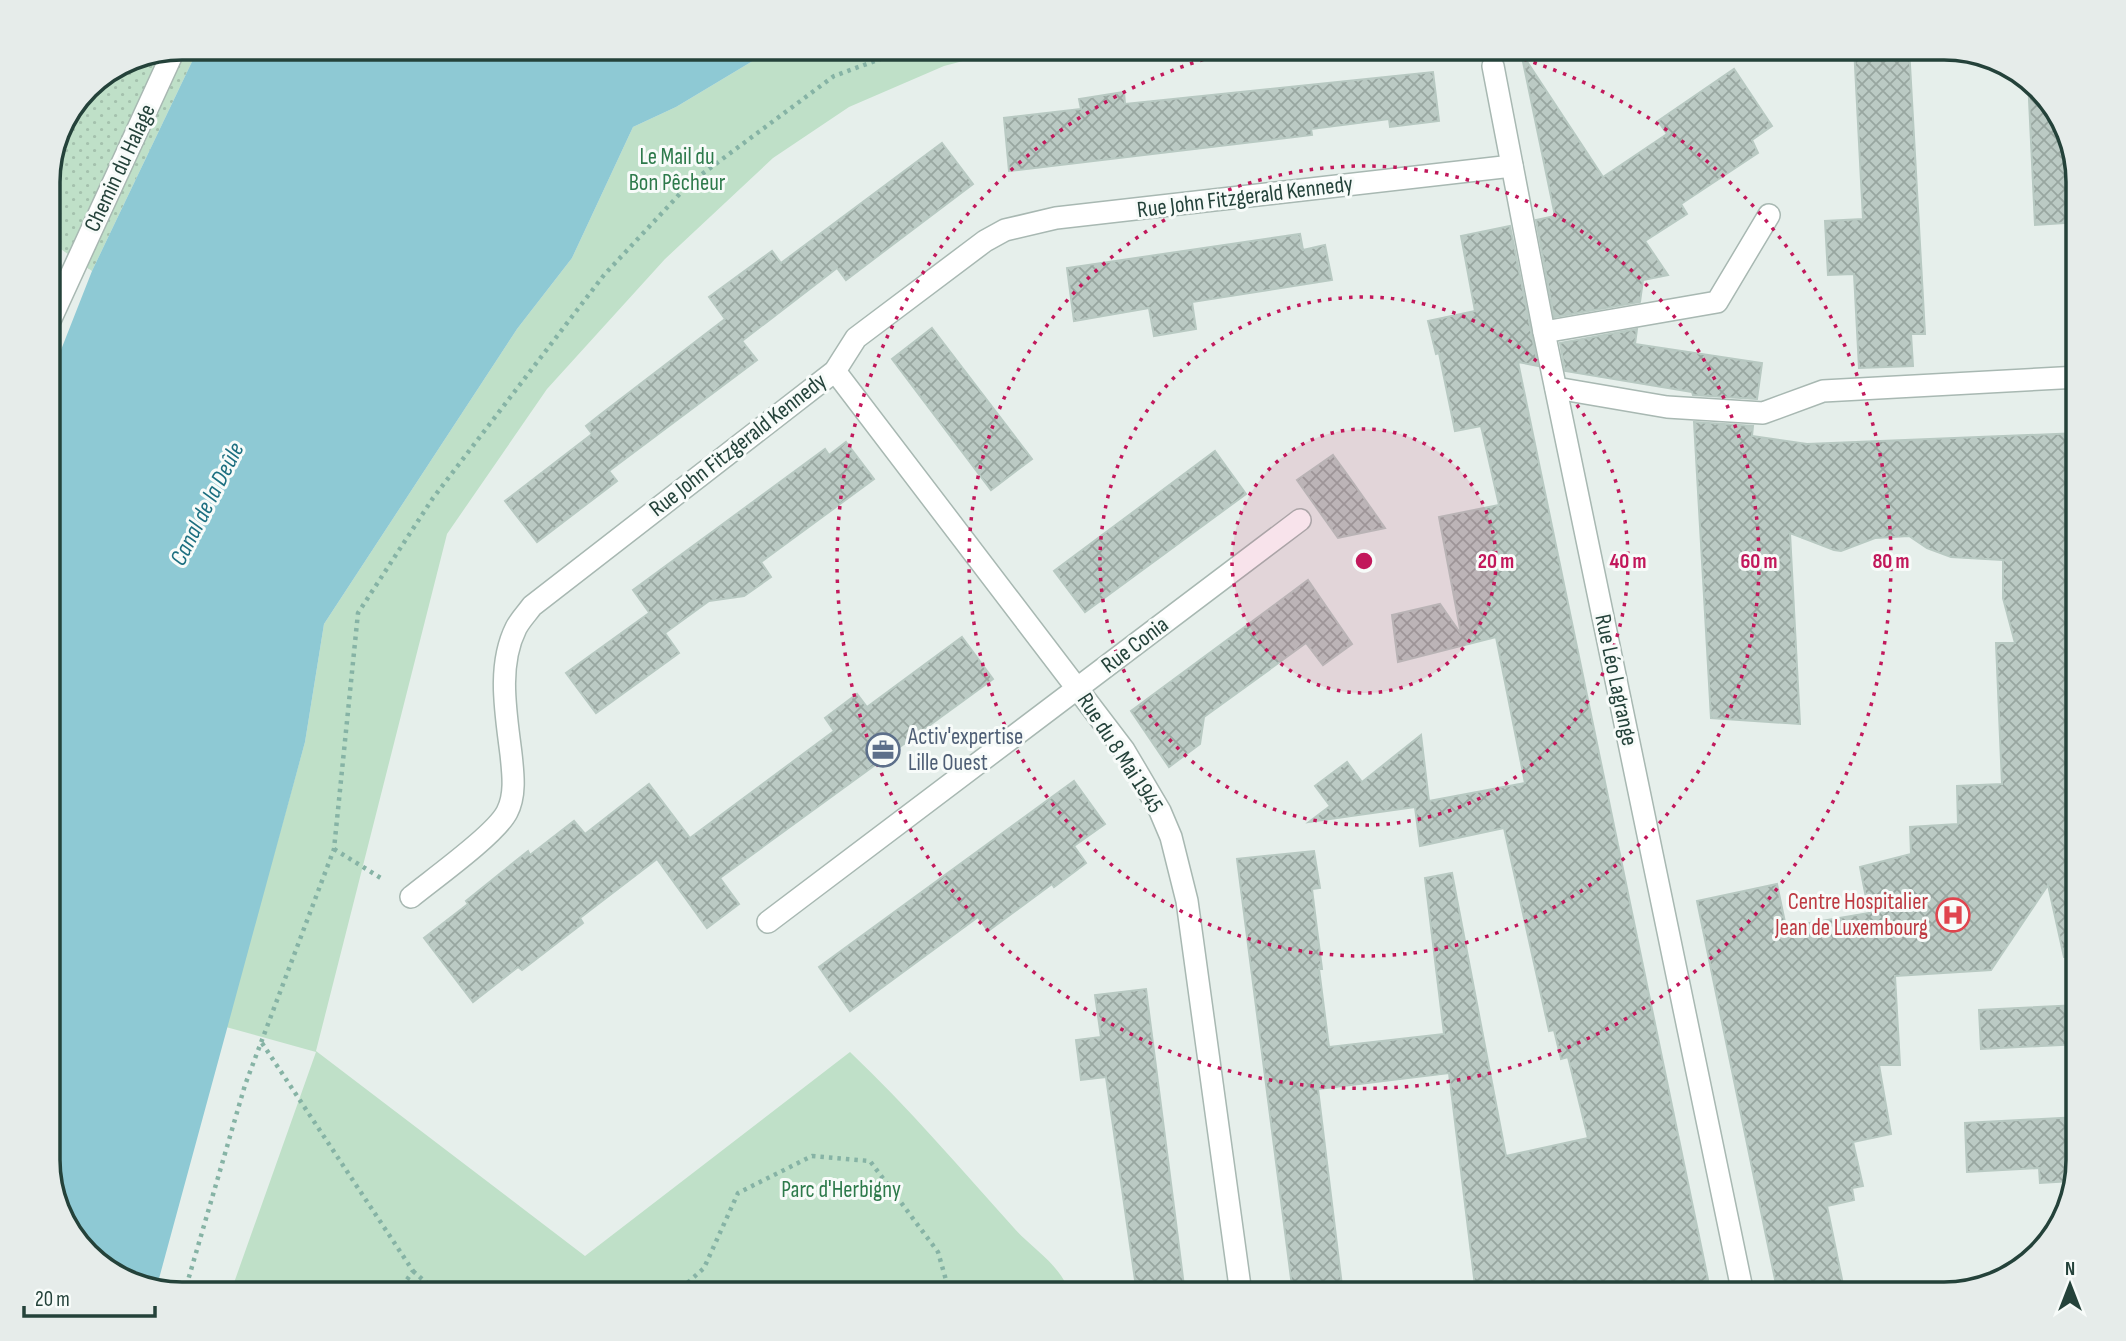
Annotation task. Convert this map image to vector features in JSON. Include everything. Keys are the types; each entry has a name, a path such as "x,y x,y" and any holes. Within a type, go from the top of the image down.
{"street":[{"name":"Chemin du Halage","path":"60,299 170,61"},
{"name":"Rue Léo Lagrange","path":"1493,66 1544,332 1741,1282"},
{"name":"Rue John Fitzgerald Kennedy","path":"411,897 496,827 507,813 513,794 513,782 504,679 508,649 516,626 532,606 835,371 856,338 970,252 1005,230 1056,218 1512,166"},
{"path":"1544,332 1717,302 1769,215"},
{"name":"Rue du 8 Mai 1945","path":"835,371 1124,750 1166,824 1187,901 1239,1282"},
{"path":"1556,388 1667,407 1763,413 1823,391 2066,378"},
{"name":"Rue Conia","path":"768,922 1300,520"}],"path":[{"path":"188,1282 246,1085 334,849 358,612 433,498 604,275 690,183 834,76 878,60"},
{"path":"334,849 411,897"},
{"path":"261,1042 413,1271 425,1282"},
{"path":"688,1282 704,1268 738,1193 812,1156 870,1161 938,1252 947,1282"},
{"path":"405,1282 413,1271"}],"green space":[{"path":"193,60 92,271 60,248 60,174 64,150 72,128 85,107 101,90 121,76 158,62"},
{"path":"754,60 967,60 944,66 849,107 773,158 665,259 547,389 447,534 316,1051 585,1256 850,1052 913,1116 1065,1282 234,1282 316,1052 226,1027 305,742 324,624 517,329 572,258 633,127 676,107"}],"water":[{"name":"Canal de la Deûle","path":"193,60 754,60 676,107 633,127 572,258 517,329 324,624 305,742 159,1279 128,1269 114,1261 90,1240 69,1206 60,1167 60,352 92,271"}],"building":[{"path":"1523,60 1526,60 1603,177 1667,134 1658,121 1734,69 1772,126 1752,140 1758,153 1681,204 1687,214 1645,241 1668,275 1643,280 1640,302 1554,317 1536,220 1555,216"},
{"path":"1855,60 1910,60 1925,334 1911,334 1913,366 1859,368 1854,274 1828,275 1825,221 1863,219"},
{"path":"1433,72 1439,121 1390,127 1389,119 1311,129 1312,135 1009,171 1004,118 1081,109 1079,99 1124,92 1125,104"},
{"path":"2029,93 2041,107 2057,135 2066,182 2066,223 2035,225"},
{"path":"942,143 973,184 846,280 837,268 742,341 757,360 609,471 617,481 537,542 505,501 592,434 586,426 725,319 709,297 772,251 781,263"},
{"path":"1510,226 1538,366 1518,362 1709,1282 1475,1282 1449,1073 1318,1089 1342,1282 1291,1282 1237,859 1314,851 1320,888 1312,889 1329,1047 1444,1034 1425,878 1452,873 1506,1156 1588,1138 1568,1057 1561,1059 1554,1030 1549,1031 1504,828 1420,846 1415,807 1309,822 1330,806 1315,786 1347,762 1362,782 1421,735 1429,801 1525,783 1496,637 1398,662 1392,615 1440,604 1461,634 1439,517 1499,505 1481,426 1455,431 1439,353 1436,354 1428,321 1475,311 1461,236"},
{"path":"1300,234 1303,250 1325,245 1332,280 1192,302 1196,329 1154,336 1149,308 1074,321 1067,268"},
{"path":"932,328 1032,459 991,490 892,359"},
{"path":"1637,329 1635,344 1762,363 1757,399 1693,395 1692,392 1565,371 1560,343"},
{"path":"1694,422 1753,426 1752,436 1807,444 2066,434 2066,957 2048,885 1991,970 1895,976 1900,1065 1879,1065 1891,1134 1853,1142 1863,1186 1852,1188 1854,1200 1827,1206 1843,1282 1776,1282 1697,901 1777,884 1786,927 1869,913 1860,867 1911,854 1910,827 1958,824 1957,786 2002,784 1996,643 2015,643 2003,598 2003,560 1951,557 1927,548 1909,536 1875,538 1841,551 1790,533 1800,724 1711,718"},
{"path":"846,442 874,479 761,562 771,577 744,596 709,601 665,633 679,653 596,713 566,673 649,613 653,618 633,590 825,449 829,455"},
{"path":"1215,451 1246,494 1085,612 1054,571"},
{"path":"1333,455 1385,528 1338,538 1297,480"},
{"path":"1308,580 1352,644 1323,665 1306,643 1204,717 1200,744 1169,767 1131,711"},
{"path":"962,637 993,679 720,878 739,904 707,928 657,859 580,918 583,923 522,970 518,967 473,1002 424,938 468,904 466,901 528,851 530,855 574,821 585,834 649,784 690,838 834,731 825,718 857,694 867,707"},
{"path":"1074,781 1105,824 1074,846 1086,863 1054,887 1052,884 988,931 978,917 850,1011 819,967"},
{"path":"1146,989 1183,1282 1135,1282 1106,1077 1081,1080 1076,1040 1101,1037 1095,995"},
{"path":"2066,1006 2066,1045 1981,1049 1979,1010"},
{"path":"2066,1118 2064,1181 2040,1183 2039,1168 1967,1172 1965,1123"}],"place":[{"name":"Activ'expertise Lille Ouest","path":"883,750"},
{"name":"Centre Hospitalier Jean de Luxembourg","path":"1953,915"}],"park label":[{"name":"Le Mail du Bon Pêcheur","path":"677,170"},
{"name":"Parc d'Herbigny","path":"841,1190"}]}
